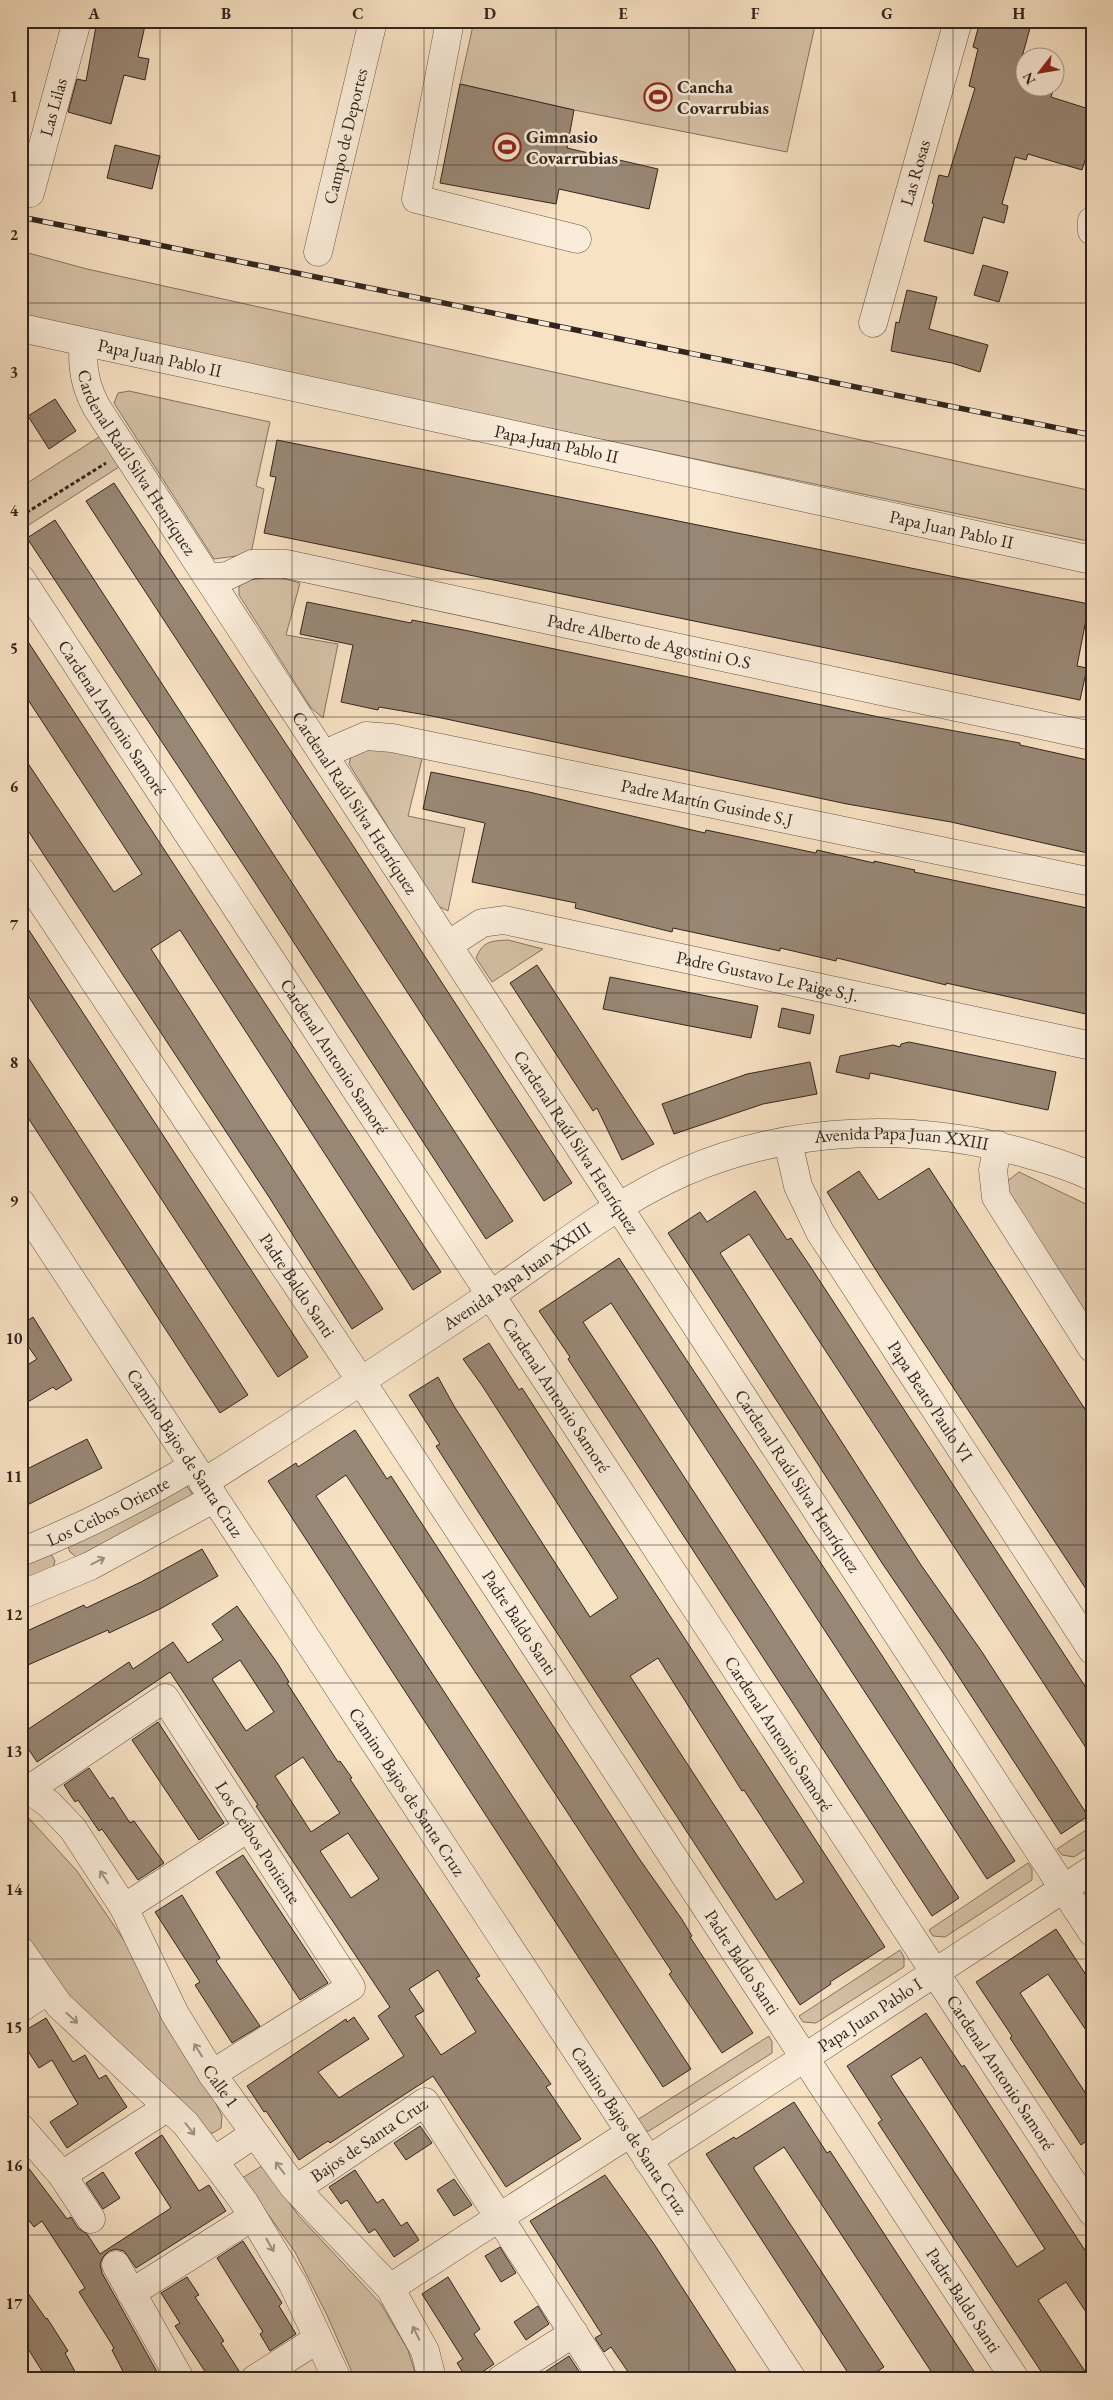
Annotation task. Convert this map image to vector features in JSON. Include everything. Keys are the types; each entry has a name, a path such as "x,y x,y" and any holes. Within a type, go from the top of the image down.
{"street":[{"name":"Las Lilas","path":"30,193 77,21"},
{"name":"Campo de Deportes","path":"318,252 373,21"},
{"path":"450,21 416,199 577,239"},
{"name":"Las Rosas","path":"873,324 958,21"},
{"path":"1092,221 1092,231"},
{"name":"Papa Juan Pablo II","path":"21,328 1092,560"},
{"name":"Cardenal Raúl Silva Henríquez","path":"84,343 83,370 91,396 125,451 1092,1932"},
{"name":"Padre Alberto de Agostini O.S","path":"208,578 227,576 252,564 286,564 1092,736"},
{"name":"Cardenal Antonio Samoré","path":"21,579 1092,2212"},
{"name":"Padre Martín Gusinde S.J","path":"325,756 366,736 392,738 1092,882"},
{"name":"Padre Baldo Santi","path":"21,871 361,1382 1015,2379"},
{"name":"Padre Gustavo Le Paige S.J.","path":"448,945 482,923 504,920 1092,1046"},
{"name":"Avenida Papa Juan XXIII","path":"203,1483 361,1382 619,1208 684,1172 727,1156 788,1142 848,1133 937,1135 998,1145 1044,1159 1092,1177"},
{"name":"Papa Beato Paulo VI","path":"788,1142 798,1186 820,1232 1092,1650"},
{"path":"998,1145 993,1170 996,1197 1092,1348"},
{"name":"Camino Bajos de Santa Cruz","path":"21,1203 792,2379"},
{"path":"21,1595 130,1545 203,1483"},
{"name":"Los Ceibos Oriente","path":"21,1552 78,1529 136,1500 203,1483"},
{"path":"46,1542 56,1548 62,1557 64,1567 61,1578"},
{"name":"Los Ceibos Poniente","path":"23,1788 165,1698 351,1987 212,2074"},
{"name":"Calle 1","path":"23,1788 49,1804 73,1829 124,1908 175,2014 212,2074 296,2189 390,2288 425,2351 432,2379"},
{"path":"124,1908 248,1828"},
{"name":"Papa Juan Pablo I","path":"648,2160 1092,1870"},
{"path":"21,1952 59,2005 185,2123 214,2161 252,2217 292,2284 337,2379"},
{"path":"21,2008 48,1990"},
{"name":"Bajos de Santa Cruz","path":"296,2189 425,2102 603,2379"},
{"path":"62,2176 168,2107"},
{"path":"21,2128 62,2176 91,2219"},
{"path":"390,2288 630,2133"},
{"path":"214,2161 254,2134"},
{"path":"131,2293 252,2217"},
{"path":"116,2265 180,2379"},
{"path":"501,2379 574,2333"},
{"path":"255,2379 318,2339"}],"path":[{"path":"21,516 125,451"}],"shaded area":[{"name":"Cancha Covarrubias","path":"474,21 816,21 787,152 574,110 460,84"},
{"path":"21,251 87,269 1092,491 1092,542 21,318"},
{"path":"129,391 270,422 256,486 264,489 251,554 214,559 114,403 118,393"},
{"path":"102,435 122,465 21,530 21,487"},
{"path":"275,576 300,583 286,635 338,644 323,718 311,708 239,595 239,586 250,580"},
{"path":"369,747 423,755 408,816 465,828 448,911 436,905 349,764 352,752"},
{"path":"508,940 543,949 492,982 476,958 482,948 488,943"},
{"path":"1019,1172 1092,1207 1092,1329 1012,1205 1005,1183"},
{"path":"185,1483 193,1495 109,1542 76,1557 70,1552 67,1544"},
{"path":"51,1554 55,1561 53,1568 21,1582 21,1557"},
{"path":"21,1812 26,1815 77,1871 144,1970 222,2116 221,2128 213,2133 200,2133 78,2012 35,1953 21,1928"},
{"path":"1092,1826 1092,1845 1074,1857 1062,1855 1057,1849"},
{"path":"1028,1863 1032,1869 1032,1880 945,1937 933,1936 929,1930"},
{"path":"900,1950 904,1957 904,1967 816,2023 803,2022 799,2016"},
{"path":"769,2036 772,2042 772,2053 649,2131 640,2130 634,2122"},
{"path":"262,2166 299,2216 381,2304 408,2350 417,2379 355,2379 327,2315 295,2252 242,2178"}],"building":[{"path":"97,21 146,21 138,57 149,59 145,80 124,75 111,124 68,112 77,79 86,81"},
{"path":"980,21 1032,21 1024,48 1016,48 1016,98 1054,98 1092,110 1092,152 1088,151 1082,170 1028,154 1026,160 1015,157 1002,204 1008,206 1004,223 983,217 973,254 924,241 934,204 932,203 939,175 948,177 975,88 969,86 978,49 973,47"},
{"name":"Gimnasio Covarrubias","path":"460,84 574,110 567,148 658,169 649,209 559,189 556,204 440,183"},
{"path":"115,145 160,156 152,189 107,178"},
{"path":"983,265 1008,272 999,302 974,295"},
{"path":"907,290 937,297 929,329 988,345 980,372 952,363 891,351 896,322 899,323"},
{"path":"55,399 76,431 49,449 28,416"},
{"path":"277,440 1089,604 1077,666 1087,668 1080,700 264,533 276,477 270,476"},
{"path":"114,483 572,1183 544,1201 86,501"},
{"path":"55,520 513,1221 486,1239 254,881 27,538"},
{"path":"307,602 411,623 412,620 464,630 879,717 1020,743 1020,745 1092,761 1092,854 951,822 847,804 432,716 379,707 378,710 341,702 353,645 300,634"},
{"path":"21,631 441,1272 413,1290 180,930 151,949 383,1309 352,1329 269,1197 21,820 21,753 114,892 142,874 21,689"},
{"path":"431,772 529,792 705,833 706,830 816,853 817,850 874,863 874,861 915,870 914,872 1092,909 1092,1013 1086,1011 1086,1014 946,983 946,985 837,958 836,961 780,948 780,951 673,928 672,932 575,908 576,903 472,882 485,823 423,809"},
{"path":"21,918 308,1357 278,1377 21,985"},
{"path":"537,965 654,1144 622,1160 597,1108 593,1111 510,983"},
{"path":"610,977 758,1006 751,1038 603,1009"},
{"path":"782,1008 814,1015 810,1034 778,1027"},
{"path":"909,1042 1056,1072 1048,1110 870,1073 869,1079 836,1072 840,1056 893,1045 900,1047 901,1044"},
{"path":"21,1047 248,1395 220,1413 21,1107"},
{"path":"810,1062 817,1094 763,1104 674,1134 662,1104 747,1074"},
{"path":"929,1168 1092,1420 1092,1598 881,1278 827,1192 859,1171 879,1200"},
{"path":"755,1191 787,1240 791,1238 810,1266 1092,1697 1092,1757 749,1234 720,1253 921,1565 982,1652 1088,1816 1061,1834 668,1233 700,1212 707,1222"},
{"path":"619,1258 881,1654 1015,1861 987,1879 611,1303 583,1322 959,1898 932,1916 568,1359 570,1357 539,1311"},
{"path":"33,1317 72,1380 56,1390 53,1387 21,1406 21,1369 37,1359 21,1336 21,1325"},
{"path":"489,1343 519,1390 522,1388 885,1947 830,1982 831,1984 800,2005 436,1446 440,1444 409,1395 438,1377 454,1406 590,1617 618,1598 483,1387 463,1359","holes":["658,1658 742,1791 744,1790 804,1882 776,1900 630,1676"]},
{"path":"355,1430 387,1479 391,1476 638,1857 681,1918 692,1936 690,1937 753,2033 722,2053 669,1974 672,1972 346,1475 316,1496 691,2069 663,2087 268,1481 296,1463 298,1467"},
{"path":"87,1439 102,1468 21,1508 21,1472"},
{"path":"202,1549 218,1576 160,1609 109,1633 108,1630 21,1668 21,1636 28,1633 27,1631 84,1605 86,1608 141,1582"},
{"path":"237,1606 278,1664 289,1682 287,1683 338,1762 340,1761 352,1778 350,1779 480,1976 476,1978 551,2084 546,2087 581,2139 506,2187 433,2076 330,2143 328,2141 299,2160 247,2086 346,2019 347,2022 354,2017 369,2039 318,2072 339,2098 404,2056 378,2016 390,2007 256,1806 258,1805 170,1672 37,1762 21,1738 21,1734 129,1662 133,1669 173,1642 188,1663 223,1640 212,1624","holes":["240,1660 274,1712 246,1731 212,1679","303,1757 340,1813 311,1832 275,1776","348,1833 379,1879 351,1898 320,1851","438,1970 476,2032 441,2055 415,2016 424,2011 409,1989"]},
{"path":"158,1722 224,1823 199,1840 132,1740"},
{"path":"89,1768 110,1799 113,1797 130,1823 134,1821 164,1863 138,1880 102,1829 99,1831 78,1800 75,1802 64,1785"},
{"path":"243,1855 328,1983 300,2000 216,1872"},
{"path":"182,1895 220,1958 216,1961 260,2026 232,2043 195,1985 200,1982 155,1912"},
{"path":"1056,1929 1092,1984 1092,2039 1048,1974 1020,1993 1092,2103 1092,2137 1081,2145 1010,2038 1012,2036 976,1982"},
{"path":"926,2013 962,2067 964,2065 1092,2261 1092,2321 1066,2282 1038,2300 1090,2379 1046,2379 878,2123 882,2120 847,2066","holes":["921,2057 1045,2249 1017,2267 891,2076"]},
{"path":"46,2018 73,2062 85,2055 99,2079 106,2075 127,2107 67,2148 50,2122 78,2104 52,2060 39,2068 21,2040 21,2033"},
{"path":"794,2102 827,2153 830,2151 979,2379 936,2379 784,2147 754,2167 754,2169 884,2367 866,2379 852,2379 706,2154 734,2137 736,2139"},
{"path":"420,2126 432,2143 406,2160 394,2143"},
{"path":"162,2135 199,2191 209,2185 226,2211 136,2268 124,2251 116,2249 109,2251 103,2257 100,2264 102,2273 161,2379 127,2379 112,2350 114,2348 79,2292 85,2288 70,2264 42,2221 34,2227 21,2210 21,2158 67,2219 71,2217 78,2228 87,2234 100,2254 171,2208 135,2153"},
{"path":"355,2170 377,2203 383,2199 401,2226 407,2222 419,2240 394,2257 375,2229 369,2233 347,2200 341,2204 329,2187"},
{"path":"103,2172 120,2198 103,2209 86,2183"},
{"path":"605,2175 654,2244 736,2371 725,2379 633,2379 611,2347 604,2352 595,2338 602,2334 530,2221"},
{"path":"454,2179 472,2205 454,2216 437,2190"},
{"path":"243,2241 282,2303 279,2306 296,2334 270,2351 260,2334 263,2332 217,2258"},
{"path":"500,2247 516,2273 501,2282 485,2256"},
{"path":"187,2277 199,2295 195,2297 224,2341 221,2343 241,2374 240,2379 210,2379 175,2326 180,2323 161,2293"},
{"path":"448,2277 480,2329 474,2334 494,2364 472,2379 467,2379 457,2363 463,2359 422,2294"},
{"path":"21,2283 68,2351 65,2353 79,2379 47,2379 21,2338"},
{"path":"538,2306 549,2324 526,2340 514,2322"},
{"path":"569,2356 584,2379 534,2379"}],"railway":[{"path":"21,217 1092,435"}],"place":[{"name":"Cancha Covarrubias","path":"658,97"},
{"name":"Gimnasio Covarrubias","path":"507,147"}]}
